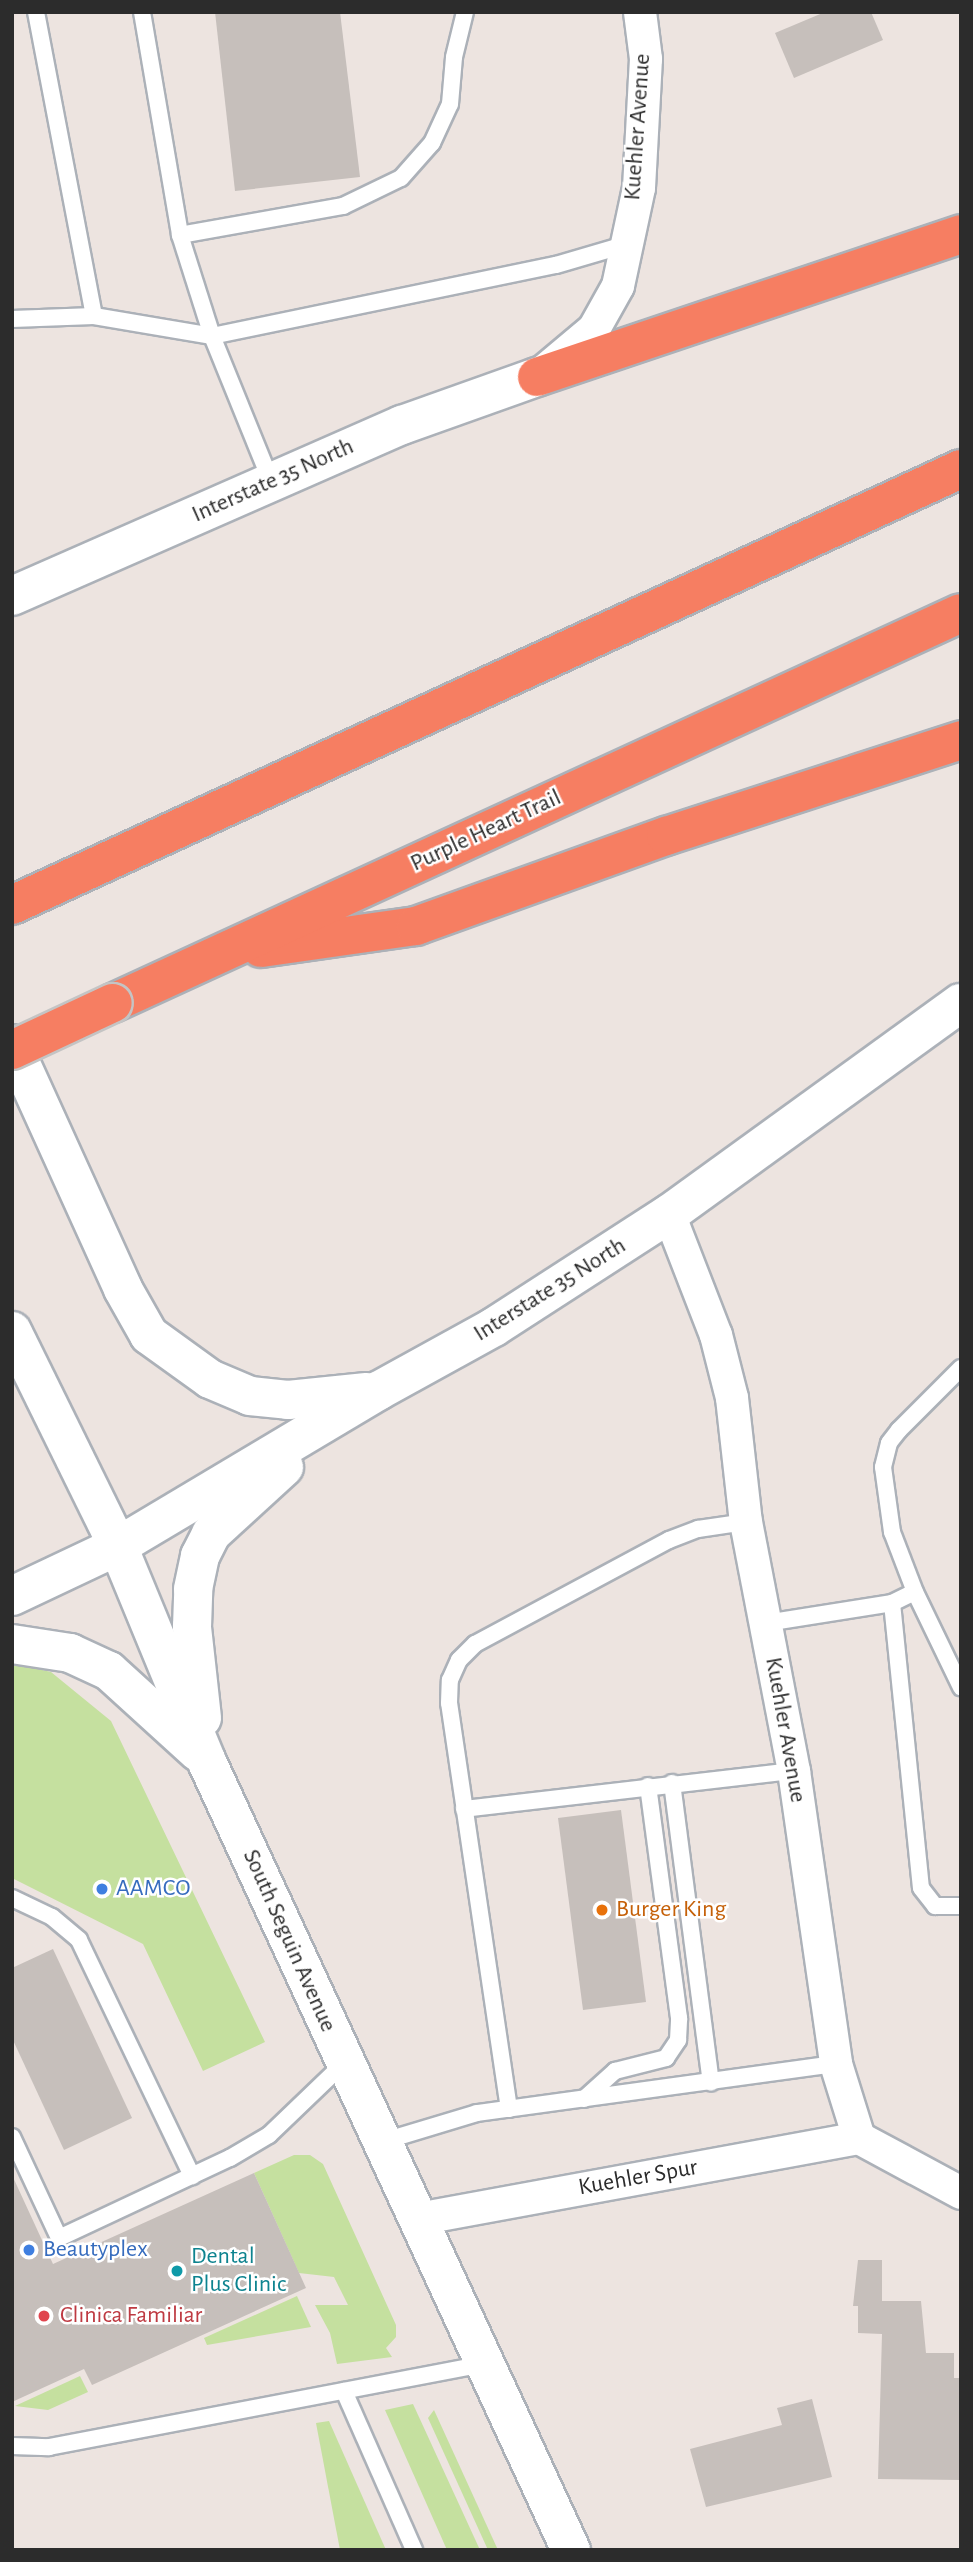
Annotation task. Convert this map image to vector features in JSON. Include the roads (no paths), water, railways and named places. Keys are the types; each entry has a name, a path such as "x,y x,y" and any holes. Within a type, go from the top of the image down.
{"highway":[{"path":"537,377 961,234"},
{"path":"12,905 961,469"},
{"name":"Purple Heart Trail","path":"12,1050 961,613"},
{"path":"218,954 416,926 520,886 961,740"}],"main road":[{"name":"Interstate 35 North","path":"12,610 29,589 271,481 402,425 537,377"},
{"name":"Interstate 35 North","path":"12,1596 118,1546 378,1391 494,1327 669,1214 961,1003"},
{"path":"12,1044 122,1289 149,1335 210,1379 250,1396 288,1400 378,1391"},
{"name":"South Seguin Avenue","path":"12,1331 118,1546 207,1762 571,2550"},
{"path":"207,1762 192,1628 200,1556 212,1534 251,1494 378,1391"},
{"path":"12,1644 61,1650 109,1671 207,1762"}],"street":[{"name":"Kuehler Avenue","path":"537,377 594,329 618,286 624,245 640,176 646,59 640,12"},
{"name":"Kuehler Avenue","path":"669,1214 716,1335 732,1398 746,1522 794,1771 836,2064 859,2138"},
{"path":"859,2138 961,2193"},
{"name":"Kuehler Spur","path":"418,2219 859,2138"}],"lane":[{"path":"36,12 94,316"},
{"path":"142,12 180,235 212,336 271,481"},
{"path":"180,235 343,206 401,178 432,143 450,104 454,57 465,12"},
{"path":"12,319 94,316 212,336 556,265 624,245"},
{"path":"961,1368 899,1430 884,1459 886,1514 915,1592 961,1687"},
{"path":"509,2109 448,1690 467,1652 669,1540 698,1529 746,1522"},
{"path":"766,1623 892,1603 915,1592"},
{"path":"892,1603 921,1888 936,1906 961,1906"},
{"path":"464,1809 794,1771"},
{"path":"672,1783 711,2082"},
{"path":"579,2101 615,2071 666,2058 678,2040 679,2018 648,1786"},
{"path":"12,1898 52,1917 79,1940 192,2176"},
{"path":"12,2137 59,2238 192,2176 269,2135 344,2063"},
{"path":"381,2142 460,2117 836,2064"},
{"path":"12,2446 49,2447 484,2364"},
{"path":"344,2391 414,2550"}],"place":[{"name":"AAMCO","path":"102,1889"},
{"name":"Burger King","path":"602,1910"},
{"name":"Beautyplex","path":"29,2250"},
{"name":"Dental Plus Clinic","path":"177,2271"},
{"name":"Clinica Familiar","path":"44,2316"}]}
